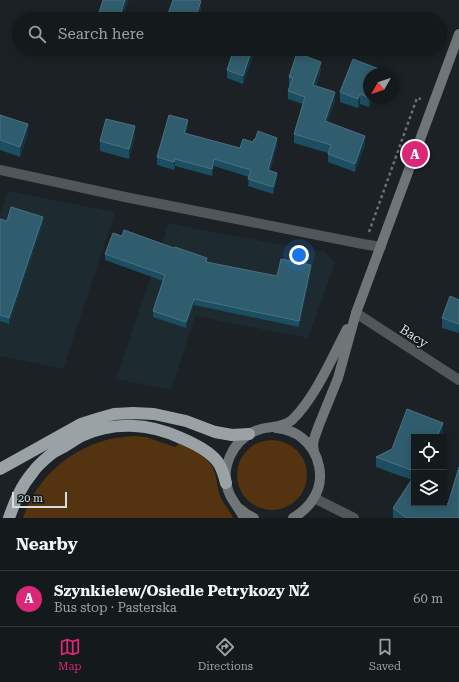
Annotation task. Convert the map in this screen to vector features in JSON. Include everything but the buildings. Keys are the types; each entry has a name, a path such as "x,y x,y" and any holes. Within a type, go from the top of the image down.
{"highway":[{"path":"0,469 81,424 114,414 154,414 186,421 215,432 232,435 249,434"},
{"path":"9,518 24,484 33,472 50,455 80,436 108,428 124,426 153,428 191,442 205,450 218,461 226,483"}],"main road":[{"path":"314,452 314,439 338,378 356,313 458,40"},
{"path":"274,428 291,421 306,403 356,313"},
{"path":"244,518 230,494 226,483 226,469 230,455 238,443 249,434 261,429 274,428 284,429 302,437 309,444 319,463 319,487 314,498 305,510 293,518"},
{"path":"236,504 245,513 254,518"}],"street":[{"path":"0,170 125,197 381,247"},
{"name":"Bacy","path":"356,313 459,380"},
{"path":"314,498 354,518"}],"shaded area":[{"path":"8,191 115,212 63,369 0,356 0,214"},
{"path":"169,223 325,252 335,263 308,338 195,316 171,390 116,379"},
{"path":"135,436 146,437 175,447 181,442 203,456 213,468 220,496 233,518 23,518 28,505 37,490 45,479 63,461 97,443 113,438"},
{"path":"272,440 285,443 297,450 304,462 307,475 304,488 297,500 285,507 272,510 259,507 247,500 240,488 237,475 240,462 247,450 259,443"}],"place":[{"name":"Szynkielew/Osiedle Petrykozy NŻ","path":"415,154"}]}
